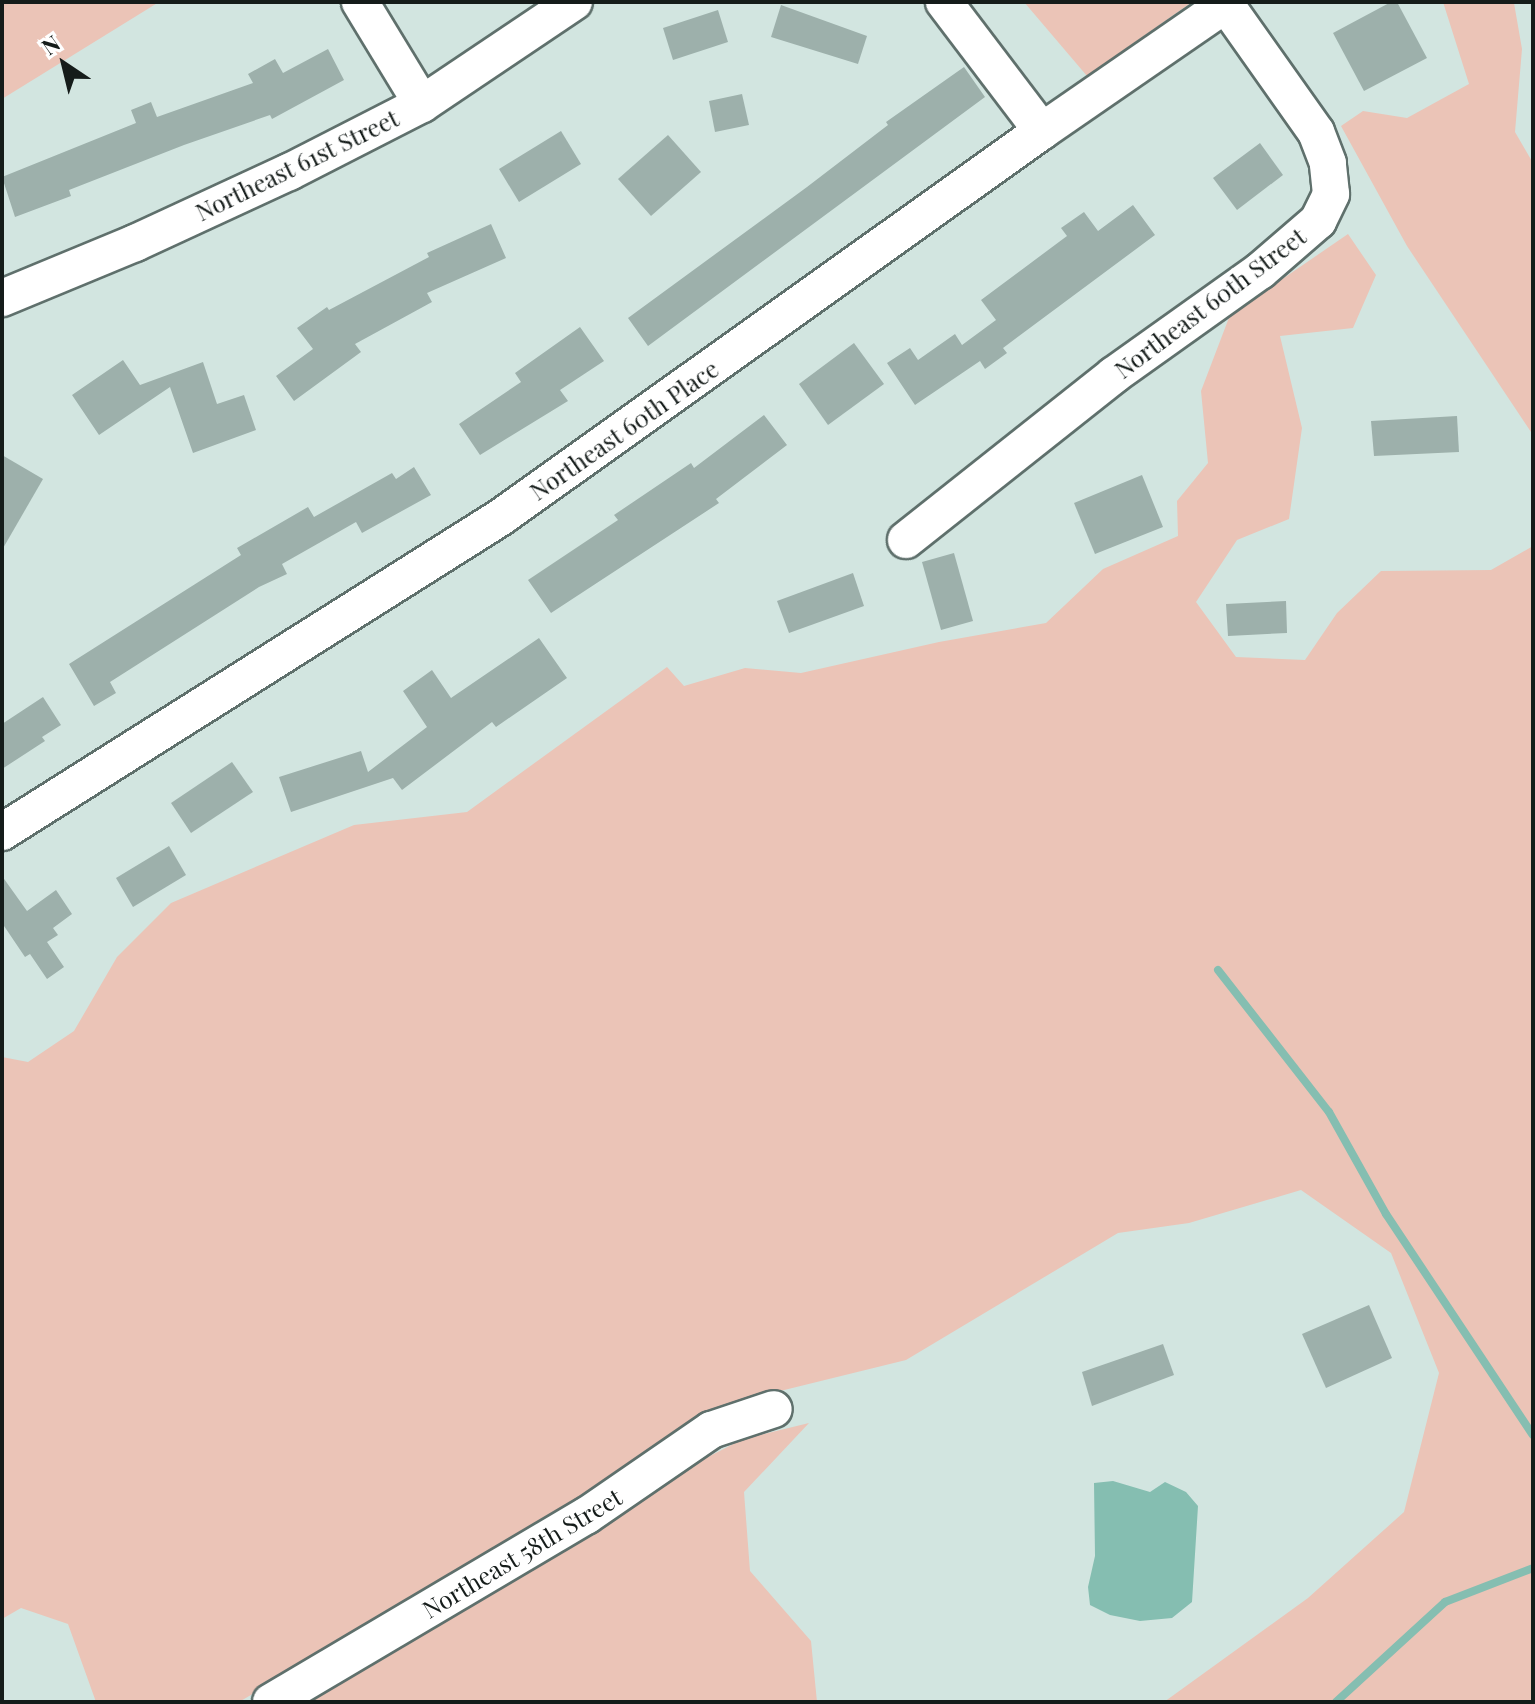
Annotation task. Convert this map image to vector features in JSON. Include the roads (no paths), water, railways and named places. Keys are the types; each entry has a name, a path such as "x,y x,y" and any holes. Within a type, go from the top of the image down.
{"street":[{"path":"360,2 422,104"},
{"name":"Northeast 61st Street","path":"2,298 275,178 422,104 574,2"},
{"path":"944,2 1042,131"},
{"name":"Northeast 60th Place","path":"2,832 501,517 1042,131 1227,3"},
{"name":"Northeast 60th Street","path":"906,540 1114,375 1260,271 1318,221 1331,194 1328,163 1316,132 1227,3"},
{"name":"Northeast 58th Street","path":"271,1702 586,1516 711,1430 774,1409"}],"waterway":[{"path":"1218,970 1329,1112 1386,1214 1533,1435"},
{"path":"1336,1702 1445,1602 1533,1568"}]}
